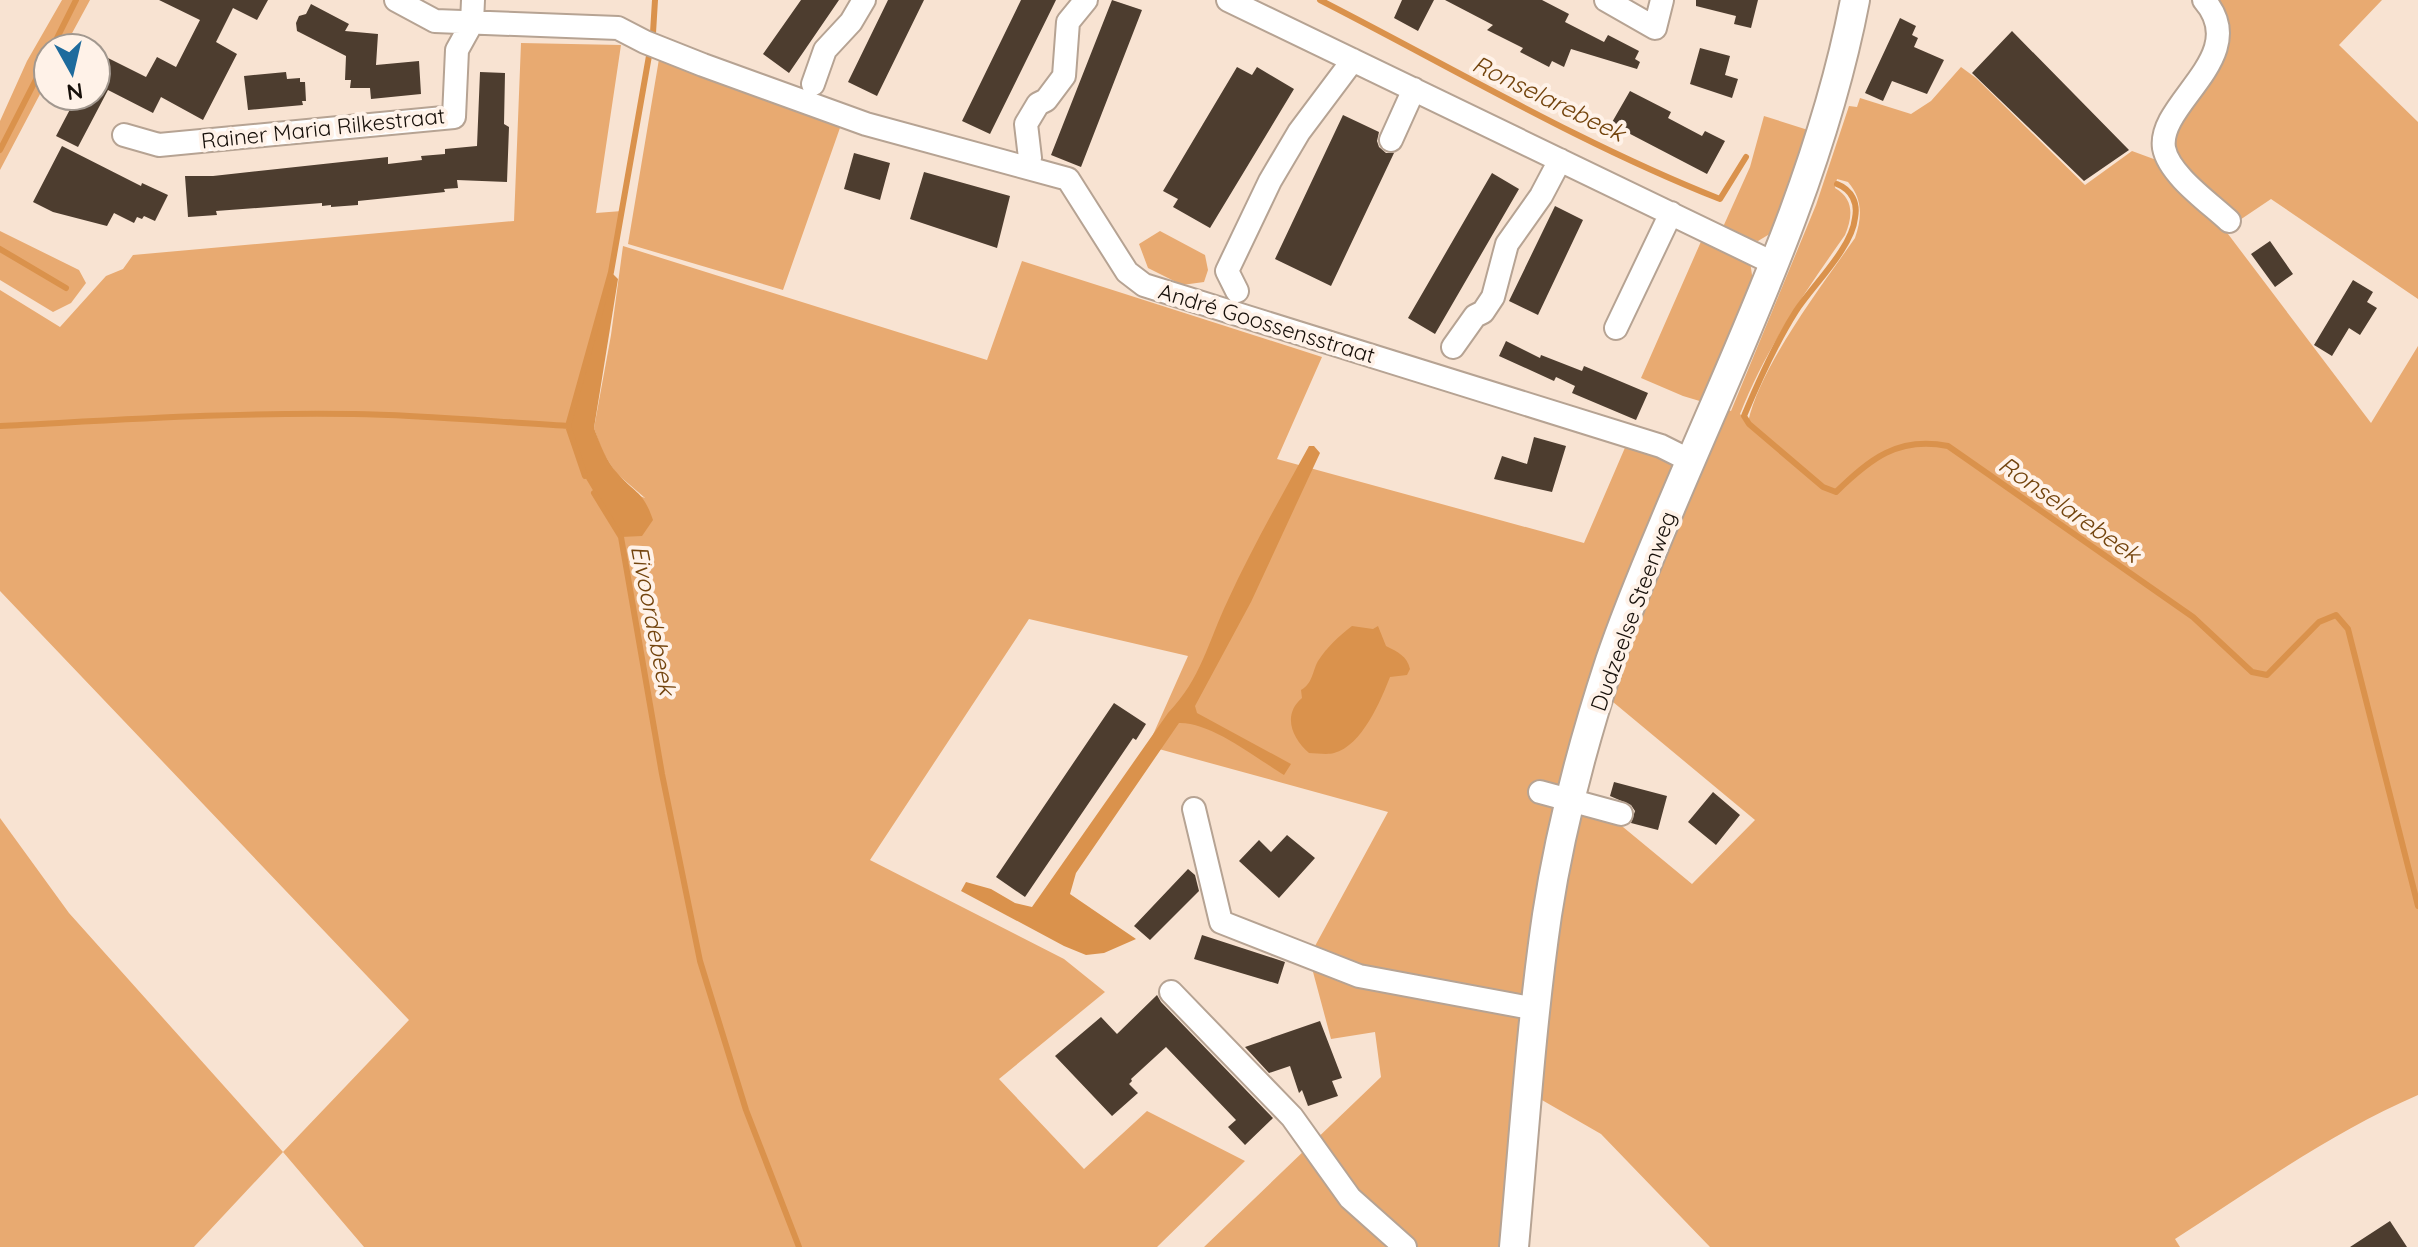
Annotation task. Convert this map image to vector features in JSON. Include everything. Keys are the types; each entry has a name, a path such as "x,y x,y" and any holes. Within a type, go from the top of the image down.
{"main road":[{"name":"Dudzeelse Steenweg","path":"1514,1247 1536,1009 1548,914 1570,800 1610,661 1813,160 1855,0"}],"street":[{"name":"André Goossensstraat","path":"396,0 435,21 618,28 647,42 866,124 1068,179 1127,272 1144,285 1647,441 1691,461"},
{"name":"Rainer Maria Rilkestraat","path":"124,135 159,145 454,117 457,50 472,23 473,0"},
{"path":"813,84 825,50 851,22 864,0"},
{"path":"1030,158 1026,124 1038,104 1046,100 1064,76 1068,22 1086,0"},
{"path":"1228,0 1773,263"},
{"path":"1606,0 1655,28 1662,0"},
{"path":"2204,0 2218,25 2216,49 2169,125 2164,147 2172,166 2184,180 2229,221"},
{"name":"André Goossensstraat","path":"1237,291 1227,271 1270,181 1299,132 1353,60"},
{"path":"1391,140 1414,89"},
{"path":"1453,347 1493,297 1507,244 1541,196 1560,160"},
{"path":"1616,328 1671,213"},
{"path":"1540,792 1621,814"},
{"path":"1194,809 1221,922 1359,976 1536,1009"},
{"path":"1171,992 1292,1117 1350,1198 1405,1247"}],"shaded area":[{"path":"62,0 90,0 73,32 44,32"},
{"path":"2204,0 2382,0 2339,45 2418,122 2418,299 2271,199 2225,230 2371,423 2418,346 2418,1095 2324,1143 2264,1181 2175,1239 2180,1247 1710,1247 1601,1134 1528,1092 1514,1247 1204,1247 1381,1077 1375,1032 1331,1039 1309,957 1388,812 1148,746 1188,656 1029,619 870,860 1064,959 1105,992 999,1079 1084,1169 1147,1111 1245,1161 1157,1247 364,1247 283,1152 409,1020 0,591 0,290 60,327 106,276 123,269 133,255 514,221 521,43 621,45 596,213 622,211 611,272 568,426 582,472 645,498 616,473 602,451 594,428 623,246 987,360 1022,261 1322,357 1277,459 1584,543 1630,436 1690,461 1714,405 1731,411 1816,205 1849,106 1857,107 1860,98 1911,114 1931,101 1961,67 2085,185 2132,151 2170,165 2164,147 2216,49","holes":["1837,179 1848,182 1859,202 1860,216 1855,238 1778,352 1765,376 1748,422 1740,414 1762,366 1787,321 1848,228 1849,203 1835,188","1601,692 1755,820 1692,884 1600,808 1570,799"]},
{"path":"32,52 32,109 0,170 0,121"},
{"path":"659,59 841,125 783,290 628,244"},
{"path":"1764,116 1808,130 1773,232 1758,241 1746,239 1723,227 1750,167"},
{"path":"0,231 79,270 86,283 71,303 53,312 0,280"},
{"path":"1160,231 1205,255 1208,270 1204,282 1182,285 1148,268 1139,244"},
{"path":"1703,237 1750,261 1753,282 1703,402 1641,378"},
{"path":"611,272 618,279 594,428 610,464 643,498 653,520 642,536 621,537 582,472 568,426"},
{"path":"1309,446 1314,446 1320,453 1251,602 1195,706 1197,713 1291,764 1284,775 1205,728 1179,723 1076,873 1070,894 1136,939 1104,953 1086,955 1064,946 961,891 966,882 1032,907 1188,687 1247,561"},
{"path":"1352,626 1373,629 1378,626 1386,646 1398,652 1410,669 1407,675 1390,677 1362,732 1344,749 1334,753 1309,753 1294,733 1292,712 1302,698 1301,690 1310,681 1322,656"},
{"path":"0,818 69,913 283,1152 194,1247 0,1247"}],"building":[{"path":"159,0 268,0 257,20 233,8 216,42 237,54 203,120 161,97 153,113 112,92 112,60 146,77 157,57 176,67 200,20"},
{"path":"801,0 839,0 789,73 763,54"},
{"path":"888,0 924,0 877,96 848,82"},
{"path":"1021,0 1056,0 990,134 962,121"},
{"path":"1112,0 1142,10 1081,167 1051,155"},
{"path":"1402,0 1434,0 1418,31 1394,18"},
{"path":"1445,0 1542,0 1569,14 1565,22 1604,42 1608,35 1639,51 1635,59 1640,62 1637,69 1571,49 1564,67 1552,61 1549,67 1520,52 1523,48 1487,30 1493,25"},
{"path":"1696,0 1758,0 1751,28 1734,24 1736,16 1696,6"},
{"path":"311,4 349,24 345,31 378,34 376,65 419,61 421,94 371,99 370,88 350,88 351,80 345,80 346,56 297,31 299,16 306,14"},
{"path":"1900,18 1916,26 1912,35 1918,38 1914,47 1944,60 1927,94 1892,81 1883,101 1865,93"},
{"path":"2012,31 2129,150 2084,181 1972,73"},
{"path":"1700,48 1730,56 1725,75 1738,79 1732,98 1690,84"},
{"path":"1237,67 1252,75 1257,67 1294,89 1210,228 1173,207 1178,199 1163,191"},
{"path":"286,72 287,79 300,78 300,82 305,82 306,101 302,101 303,105 248,110 244,76"},
{"path":"480,72 505,73 504,124 509,127 507,182 457,180 458,188 444,189 445,192 358,201 358,205 331,207 322,206 322,203 216,211 217,215 188,217 185,176 213,176 388,157 388,164 445,154 445,149 477,146"},
{"path":"1630,91 1671,112 1668,118 1702,136 1705,131 1725,141 1707,174 1611,124"},
{"path":"69,112 96,112 78,147 56,136"},
{"path":"1343,115 1379,132 1379,147 1386,153 1394,153 1331,286 1275,259"},
{"path":"62,146 141,186 142,183 168,195 155,221 144,216 142,219 137,217 134,223 114,213 107,226 53,212 33,202"},
{"path":"854,153 890,163 880,200 844,189"},
{"path":"924,172 1010,196 997,248 910,219"},
{"path":"1492,173 1519,189 1435,334 1408,318"},
{"path":"1555,206 1583,220 1538,315 1509,301"},
{"path":"2270,241 2293,274 2275,287 2251,254"},
{"path":"2353,280 2373,292 2367,302 2377,308 2360,335 2349,328 2332,356 2314,345"},
{"path":"1506,341 1540,358 1541,355 1582,371 1584,366 1648,393 1636,420 1572,393 1575,386 1556,377 1554,381 1499,356"},
{"path":"1534,437 1566,446 1552,492 1494,479 1502,456 1527,464"},
{"path":"1114,703 1146,724 1136,740 1133,738 1025,897 996,877"},
{"path":"1614,782 1667,796 1658,830 1631,823 1635,811 1631,805 1610,796"},
{"path":"1713,792 1740,815 1716,845 1688,822"},
{"path":"1287,835 1315,858 1279,898 1239,861 1259,840 1271,852"},
{"path":"1188,869 1195,875 1199,891 1150,940 1134,926"},
{"path":"1202,935 1285,962 1278,984 1194,959"},
{"path":"1157,995 1273,1118 1245,1145 1228,1127 1236,1120 1166,1047 1131,1079 1129,1084 1138,1093 1112,1116 1055,1056 1101,1017 1117,1034"},
{"path":"1320,1021 1342,1078 1332,1081 1338,1096 1308,1106 1302,1090 1299,1093 1290,1066 1269,1073 1245,1047"},
{"path":"2390,1221 2407,1247 2350,1247"}],"waterway":[{"path":"60,32 76,0"},
{"name":"Eivoordebeek","path":"585,476 568,426 611,272 653,33 655,0"},
{"name":"Ronselarebeek","path":"1320,0 1567,130 1720,199 1746,157"},
{"path":"0,150 32,87"},
{"name":"Ronselarebeek","path":"1837,184 1847,190 1855,202 1852,230 1839,254 1781,336 1744,416 1749,424 1823,487 1836,492 1873,460 1900,447 1914,444 1948,446 2193,617 2252,672 2267,675 2319,622 2336,615 2348,629 2418,906"},
{"path":"0,249 66,288"},
{"path":"0,426 266,414 407,416 568,426"},
{"name":"Eivoordebeek","path":"594,493 621,537 662,774 700,961 746,1110 799,1247"}]}
